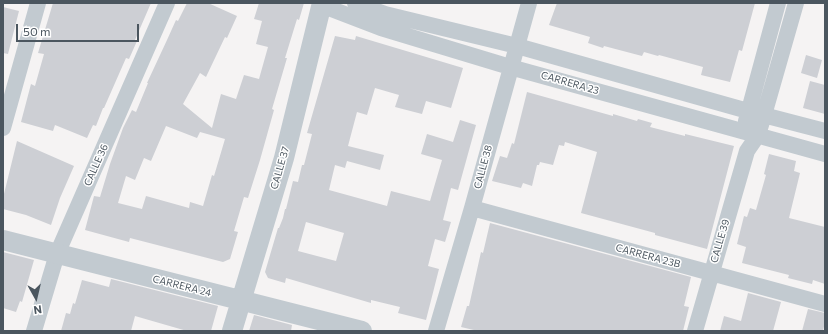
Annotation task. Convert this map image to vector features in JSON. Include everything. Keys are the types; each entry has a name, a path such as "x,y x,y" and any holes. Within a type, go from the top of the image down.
{"street":[{"path":"3,128 38,3"},
{"name":"CALLE 36","path":"34,331 57,254 167,3"},
{"path":"355,3 385,14 517,46 748,111 825,131"},
{"name":"CALLE 38","path":"436,331 529,3"},
{"name":"CALLE 39","path":"695,331 747,151 750,133 748,111 778,3"},
{"name":"CALLE 39","path":"750,133 764,115 796,3"},
{"name":"CARRERA 23","path":"321,4 381,28 510,67 825,154"},
{"name":"CALLE 37","path":"232,331 284,158 321,4"},
{"name":"CARRERA 23B","path":"472,208 825,304"},
{"name":"CARRERA 24","path":"3,240 362,331"}],"building":[{"path":"53,3 151,3 135,40 137,41 129,59 126,58 96,126 93,125 87,138 55,125 53,131 21,122 31,84 35,86 44,54 38,53"},
{"path":"187,3 208,3 237,16 206,77 200,73 183,104 212,128 221,94 236,99 244,75 259,79 268,47 256,44 262,21 254,19 259,3 304,3 299,20 297,19 285,58 287,58 272,109 274,110 260,160 248,198 244,197 234,231 238,232 230,259 223,262 130,238 129,242 85,230 94,196 100,197 123,128 132,110 136,112 147,83 176,20 178,21","holes":["166,126 197,138 200,132 225,139 203,206 190,202 189,208 146,196 142,209 118,203 126,176 135,180 144,158 151,161"]},
{"path":"557,3 755,3 742,51 739,50 730,82 701,75 703,67 659,55 644,52 642,56 604,46 603,48 588,43 590,37 549,25"},
{"path":"3,7 19,11 8,54 3,53"},
{"path":"335,36 355,40 356,36 463,68 451,108 426,101 422,114 395,107 399,95 375,88 367,115 357,112 348,146 384,155 380,170 347,161 345,168 335,165 329,190 387,206 391,191 430,201 442,160 421,154 427,134 453,142 460,120 476,125 458,190 451,188 443,220 451,222 445,242 435,239 428,266 439,269 426,320 398,313 400,307 371,300 371,303 286,278 285,283 268,278 265,272 278,228 286,209 293,181 298,182 302,165 304,165 312,134 307,133","holes":["306,222 344,233 336,261 298,251"]},
{"path":"806,55 822,60 817,78 801,73"},
{"path":"810,81 825,85 825,114 803,108"},
{"path":"527,92 613,116 613,114 637,121 638,119 652,123 650,127 734,146 707,249 581,213 597,152 565,142 564,146 559,145 553,165 540,162 539,165 537,165 532,186 523,183 521,188 492,181 500,156 507,158 512,143 514,144"},
{"path":"17,141 74,166 60,198 51,225 26,215 3,209 3,198"},
{"path":"769,154 796,161 794,171 800,173 789,218 825,227 825,284 813,280 812,284 788,278 789,275 742,263 746,247 737,244 744,216 747,217 750,208 756,210 766,175 764,174"},
{"path":"490,223 691,277 684,306 689,307 683,331 478,331 461,327 467,306 469,306 481,252 483,253"},
{"path":"3,252 34,260 22,302 20,301 16,312 3,308"},
{"path":"111,279 218,306 211,331 187,331 135,316 131,331 61,331 66,313 70,314 73,303 75,304 82,280 109,287"},
{"path":"748,293 781,302 773,331 720,331 724,316 741,321"},
{"path":"808,309 825,313 823,331 802,331"},
{"path":"254,315 292,325 291,331 249,331"}]}
